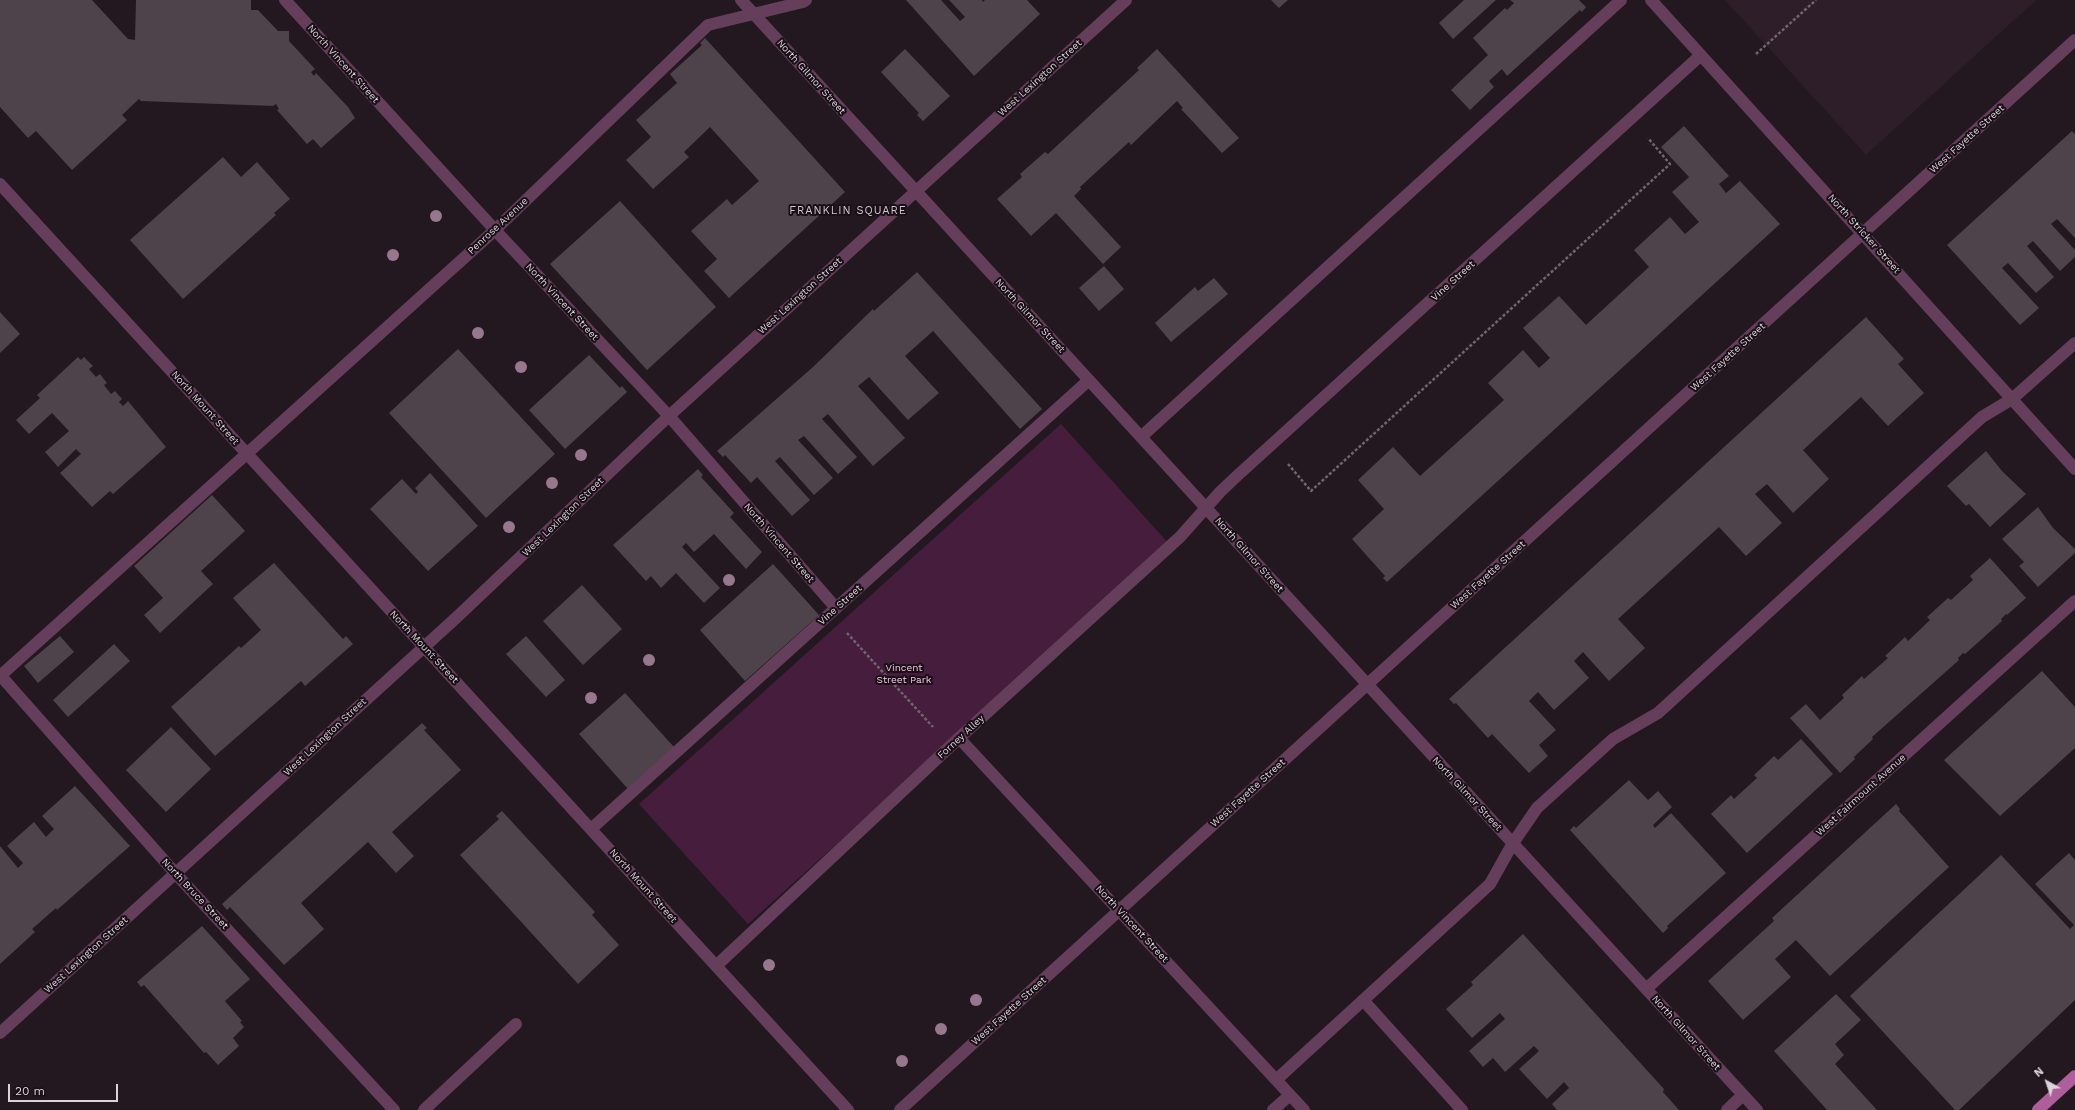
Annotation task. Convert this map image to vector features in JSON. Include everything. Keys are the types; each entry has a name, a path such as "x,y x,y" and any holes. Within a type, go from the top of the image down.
{"main road":[{"path":"2038,1110 2075,1076"}],"street":[{"name":"North Vincent Street","path":"285,0 495,230 668,416 833,611"},
{"name":"North Gilmor Street","path":"741,0 1757,1110"},
{"name":"Penrose Avenue","path":"0,676 495,230 708,25 806,0"},
{"name":"West Lexington Street","path":"0,1033 176,874 424,646 668,416 1126,0"},
{"path":"1140,437 1621,0"},
{"name":"North Stricker Street","path":"1651,0 2075,469"},
{"name":"West Fayette Street","path":"900,1110 2075,40"},
{"name":"Vine Street","path":"1206,509 1238,475 1701,55"},
{"name":"North Mount Street","path":"0,184 848,1110"},
{"path":"1276,1080 1490,884 1513,844 1537,808 1613,739 1658,713 1982,416 2012,399 2075,343"},
{"name":"Vine Street","path":"591,829 1089,380"},
{"name":"Forney Alley","path":"716,966 955,742 1180,537 1206,509"},
{"name":"West Fairmount Avenue","path":"1646,989 2075,601"},
{"name":"North Bruce Street","path":"0,676 176,874 394,1110"},
{"name":"North Vincent Street","path":"955,742 1120,910 1304,1110"},
{"path":"1363,1000 1462,1110"},
{"path":"424,1110 516,1024"},
{"path":"1273,1110 1290,1095"},
{"path":"1727,1110 1743,1095"}],"path":[{"path":"1756,54 1816,0"},
{"path":"1287,462 1311,491 1670,164 1643,133"},
{"path":"833,611 955,742"}],"shaded area":[{"path":"1725,0 2036,0 1866,155"}],"green space":[{"name":"Vincent Street Park","path":"1061,424 1169,544 748,924 639,804"}],"building":[{"path":"0,0 92,0 128,39 135,40 136,0 251,0 251,10 258,10 278,31 289,31 289,41 315,69 311,72 314,76 316,73 348,107 355,118 321,148 313,139 307,144 277,110 279,109 276,104 273,106 141,101 139,99 122,115 127,120 72,170 36,131 28,138 0,107"},
{"path":"906,0 941,0 960,21 965,17 949,0 982,0 983,2 985,0 1027,0 1040,14 974,76"},
{"path":"1271,0 1288,0 1279,8"},
{"path":"1464,0 1496,0 1453,39 1439,23"},
{"path":"1510,0 1579,0 1586,7 1582,12 1580,10 1507,76 1502,69 1489,81 1494,87 1470,110 1451,90 1488,55 1473,38 1505,8 1507,10 1514,3"},
{"path":"705,38 845,192 729,298 704,271 717,259 691,231 727,199 732,205 759,181 710,127 684,152 689,157 653,189 626,160 651,137 636,120 677,83 670,74 702,45 700,43"},
{"path":"905,49 950,96 923,121 917,115 919,113 881,72"},
{"path":"1157,49 1239,138 1222,153 1181,109 1183,108 1177,101 1131,145 1129,142 1080,187 1081,189 1074,196 1121,247 1103,264 1056,213 1031,236 997,199 1022,177 1020,174 1045,152 1048,154 1139,70 1137,68"},
{"path":"1684,126 1729,176 1719,184 1726,193 1740,181 1780,224 1387,582 1383,578 1385,576 1352,539 1384,509 1358,480 1393,447 1420,476 1504,400 1488,383 1523,350 1539,368 1550,358 1523,328 1559,296 1586,325 1649,267 1634,250 1670,217 1685,234 1699,222 1672,192 1689,177 1661,147"},
{"path":"2072,131 2075,134 2075,238 2057,219 2051,224 2075,250 2075,257 2060,271 2033,241 2027,246 2054,277 2036,293 2008,263 2002,268 2039,308 2020,325 1947,245"},
{"path":"223,157 241,177 257,162 290,199 274,213 276,215 183,299 130,240"},
{"path":"620,201 716,307 647,370 550,264"},
{"path":"1104,266 1124,289 1099,311 1079,288"},
{"path":"917,272 1042,409 1020,429 933,331 905,356 939,393 908,420 869,377 858,386 905,438 873,466 828,414 822,419 857,457 838,474 804,436 798,440 833,478 814,495 780,457 775,461 810,500 792,516 757,477 751,483 725,455 723,457 717,451 813,367 873,309 874,311"},
{"path":"1214,278 1228,294 1171,342 1155,323 1195,287 1198,291"},
{"path":"0,312 20,334 0,353"},
{"path":"1866,317 1904,359 1898,364 1924,393 1888,426 1861,397 1803,450 1829,479 1793,513 1767,484 1755,494 1782,523 1746,556 1719,527 1618,619 1645,648 1609,681 1583,652 1574,661 1589,678 1554,710 1538,692 1529,701 1556,730 1539,745 1548,756 1529,773 1492,734 1488,738 1456,703 1454,704 1449,699"},
{"path":"458,349 555,454 486,518 389,413"},
{"path":"589,355 620,388 622,386 627,392 565,449 529,410"},
{"path":"78,357 81,360 84,357 93,366 89,369 96,377 100,374 107,383 104,385 111,394 115,391 122,399 119,402 123,406 128,401 166,447 113,494 110,491 92,507 60,473 81,454 76,449 58,467 45,452 69,431 52,413 29,434 16,420 40,398 37,395"},
{"path":"1986,451 2002,471 2026,494 1990,527 1969,504 1966,506 1947,486"},
{"path":"698,469 703,475 701,477 734,513 730,517 762,552 746,569 714,534 694,552 686,543 682,547 720,588 704,603 676,573 661,588 651,576 646,581 613,545"},
{"path":"430,473 478,526 428,571 370,509 402,479 416,494 418,492 415,488"},
{"path":"212,495 245,531 201,571 213,584 160,633 144,615 163,598 134,566"},
{"path":"2038,507 2053,528 2075,549 2075,553 2038,587 2019,566 2024,562 2002,539"},
{"path":"1990,558 2026,598 2007,615 2006,614 2001,619 2002,621 1965,654 1963,653 1958,658 1959,660 1872,737 1873,739 1840,773 1790,718 1806,704 1820,720 1844,698 1842,695 1862,676 1864,679 1888,658 1885,656 1905,637 1908,641 1930,620 1927,617 1948,598 1951,600 1973,580 1970,576"},
{"path":"274,563 343,639 346,636 353,644 305,686 301,681 215,756 171,707 239,646 241,648 261,630 233,598"},
{"path":"773,564 819,615 745,681 700,630"},
{"path":"582,585 622,629 583,665 543,621"},
{"path":"60,636 74,652 38,683 24,666"},
{"path":"526,636 565,680 546,697 506,654"},
{"path":"114,644 130,661 68,717 53,700"},
{"path":"2042,671 2075,707 2075,748 2000,816 1944,760"},
{"path":"625,693 674,747 628,789 579,734"},
{"path":"422,723 427,728 424,730 461,770 392,832 414,856 396,873 368,842 301,903 324,929 284,965 230,907 227,910 222,904"},
{"path":"171,727 211,769 166,812 126,770"},
{"path":"1801,739 1833,774 1747,853 1711,814 1731,795 1734,799 1757,778 1754,775 1774,756 1778,760"},
{"path":"1629,780 1648,800 1658,791 1672,807 1653,825 1655,828 1671,813 1726,873 1667,926 1668,928 1663,933 1570,830 1574,826 1576,828"},
{"path":"75,786 130,846 57,910 56,908 32,929 35,932 0,964 0,846 18,868 23,863 7,846 34,822 46,837 54,829 42,816"},
{"path":"1896,804 1900,809 1899,811 1949,867 1830,976 1796,940 1775,959 1791,977 1743,1020 1708,981 1774,921 1772,918"},
{"path":"502,811 595,912 592,915 619,945 578,984 460,855 499,819 496,816"},
{"path":"2069,853 2075,860 2075,1000 1959,1110 1955,1110 1850,996 2001,855 2070,929 2074,925 2035,884"},
{"path":"202,926 250,979 225,1001 242,1021 240,1022 244,1027 233,1038 239,1046 218,1065 206,1052 204,1053 144,985 141,987 137,982"},
{"path":"1523,934 1664,1089 1663,1092 1679,1110 1557,1110 1552,1104 1569,1088 1564,1082 1547,1099 1519,1069 1539,1051 1534,1046 1505,1072 1493,1058 1483,1067 1469,1051 1505,1019 1500,1013 1472,1038 1446,1009 1473,985 1471,982"},
{"path":"1836,994 1861,1020 1835,1044 1844,1055 1835,1064 1877,1110 1827,1110 1774,1051"}],"district":[{"name":"FRANKLIN SQUARE","path":"848,211"}]}
